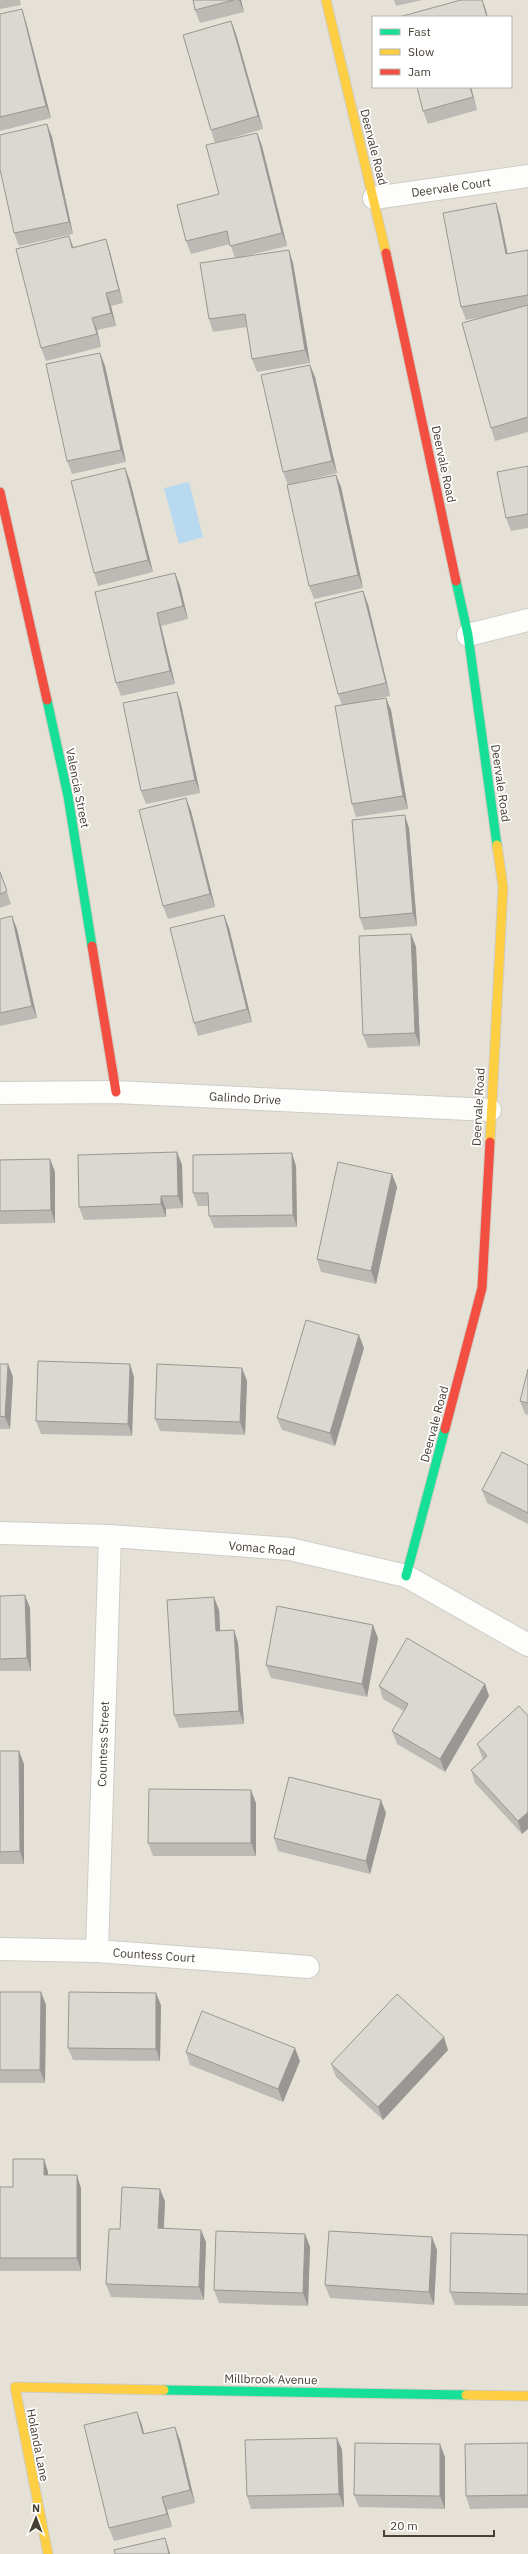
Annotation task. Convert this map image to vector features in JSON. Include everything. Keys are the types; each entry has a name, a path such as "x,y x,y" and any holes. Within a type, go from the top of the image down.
{"street":[{"name":"Deervale Road","path":"326,0 374,198 468,634 502,886 482,1288 406,1576"},
{"name":"Deervale Court","path":"374,198 528,176"},
{"name":"Valencia Street","path":"0,492 68,796 116,1092"},
{"path":"468,634 528,620"},
{"name":"Galindo Drive","path":"0,1093 116,1092 490,1110"},
{"name":"Vomac Road","path":"0,1533 110,1536 290,1549 406,1576 528,1645"},
{"name":"Countess Street","path":"97,1951 110,1536"},
{"name":"Countess Court","path":"0,1949 97,1951 308,1967"},
{"name":"Millbrook Avenue","path":"15,2387 528,2396"},
{"name":"Holanda Lane","path":"15,2387 48,2554"}],"shaded area":[{"path":"0,0 528,0 528,2554 0,2554"}],"water":[{"path":"189,482 203,537 179,544 164,488"}],"building":[{"path":"193,0 234,0 195,10"},
{"path":"461,0 482,0 487,16 403,16"},
{"path":"22,9 46,106 0,117 0,14"},
{"path":"231,21 258,116 211,130 183,35"},
{"path":"417,88 470,88 473,97 423,111"},
{"path":"47,124 69,222 14,233 0,169 0,135"},
{"path":"257,133 282,233 230,246 227,231 186,241 177,205 219,194 206,145"},
{"path":"496,203 506,254 528,250 528,295 461,307 443,213"},
{"path":"69,236 72,248 106,239 119,290 106,293 111,313 92,318 97,334 41,348 16,249"},
{"path":"289,250 305,350 252,359 245,314 209,319 200,263"},
{"path":"528,305 528,417 491,428 462,323"},
{"path":"100,353 121,450 67,461 46,364"},
{"path":"310,365 332,461 283,472 261,375"},
{"path":"528,466 528,514 506,518 497,472"},
{"path":"125,468 148,560 94,573 71,481"},
{"path":"336,475 358,575 309,586 287,485"},
{"path":"175,573 183,606 157,613 170,671 116,683 95,592"},
{"path":"363,591 386,683 338,694 315,603"},
{"path":"177,692 195,780 141,791 123,703"},
{"path":"386,698 403,796 352,804 335,706"},
{"path":"186,798 210,894 163,906 139,810"},
{"path":"405,815 413,913 360,918 352,820"},
{"path":"0,872 7,891 0,894"},
{"path":"224,915 247,1009 194,1023 170,928"},
{"path":"12,916 32,1006 0,1013 0,919"},
{"path":"411,934 415,1033 363,1035 359,936"},
{"path":"177,1152 178,1196 161,1196 161,1204 79,1207 78,1155"},
{"path":"292,1153 293,1215 209,1216 208,1193 193,1193 193,1155"},
{"path":"50,1159 51,1210 0,1211 0,1160"},
{"path":"338,1162 392,1174 371,1271 317,1259"},
{"path":"306,1320 359,1335 330,1433 277,1418"},
{"path":"38,1361 130,1364 128,1424 36,1421"},
{"path":"0,1364 8,1364 5,1417 0,1416"},
{"path":"157,1364 242,1368 240,1422 155,1419"},
{"path":"528,1369 528,1403 520,1401"},
{"path":"502,1452 528,1465 528,1513 482,1490"},
{"path":"25,1595 27,1658 0,1659 0,1596"},
{"path":"214,1597 216,1631 234,1630 239,1711 174,1715 167,1600"},
{"path":"277,1606 373,1625 362,1684 266,1665"},
{"path":"407,1638 485,1684 440,1759 392,1731 408,1704 379,1686"},
{"path":"519,1706 528,1716 528,1812 518,1821 471,1770 487,1756 477,1744"},
{"path":"0,1751 19,1751 20,1851 0,1852"},
{"path":"289,1777 381,1800 366,1861 274,1838"},
{"path":"149,1789 251,1790 251,1843 148,1843"},
{"path":"0,1992 41,1992 40,2070 0,2070"},
{"path":"69,1992 156,1993 156,2049 68,2048"},
{"path":"397,1994 444,2037 378,2107 331,2064"},
{"path":"202,2011 295,2048 278,2089 186,2052"},
{"path":"13,2159 44,2159 44,2175 77,2175 77,2258 0,2258 0,2187 13,2187"},
{"path":"122,2187 160,2189 158,2228 201,2230 199,2287 106,2284 109,2229 120,2229"},
{"path":"216,2231 305,2234 303,2293 214,2290"},
{"path":"329,2231 432,2237 429,2292 325,2285"},
{"path":"451,2233 528,2235 528,2294 450,2292"},
{"path":"137,2412 143,2434 175,2427 190,2490 162,2497 167,2514 109,2528 84,2425"},
{"path":"337,2438 339,2494 247,2496 245,2440"},
{"path":"355,2443 440,2444 440,2496 354,2495"},
{"path":"528,2443 528,2495 466,2496 465,2444"},
{"path":"165,2538 169,2554 115,2554 114,2550"}],"traffic: fast":[{"path":"456,581 468,635 497,845"},
{"path":"47,700 68,796 92,946"},
{"path":"406,1576 445,1429"},
{"path":"164,2390 466,2395"}],"traffic: slow":[{"path":"326,0 386,253"},
{"path":"490,1142 503,887 497,845"},
{"path":"48,2554 15,2387 164,2390"},
{"path":"466,2395 528,2396"}],"traffic: jam":[{"path":"386,253 456,581"},
{"path":"0,492 47,700"},
{"path":"92,946 116,1092"},
{"path":"445,1429 482,1288 490,1142"}]}
